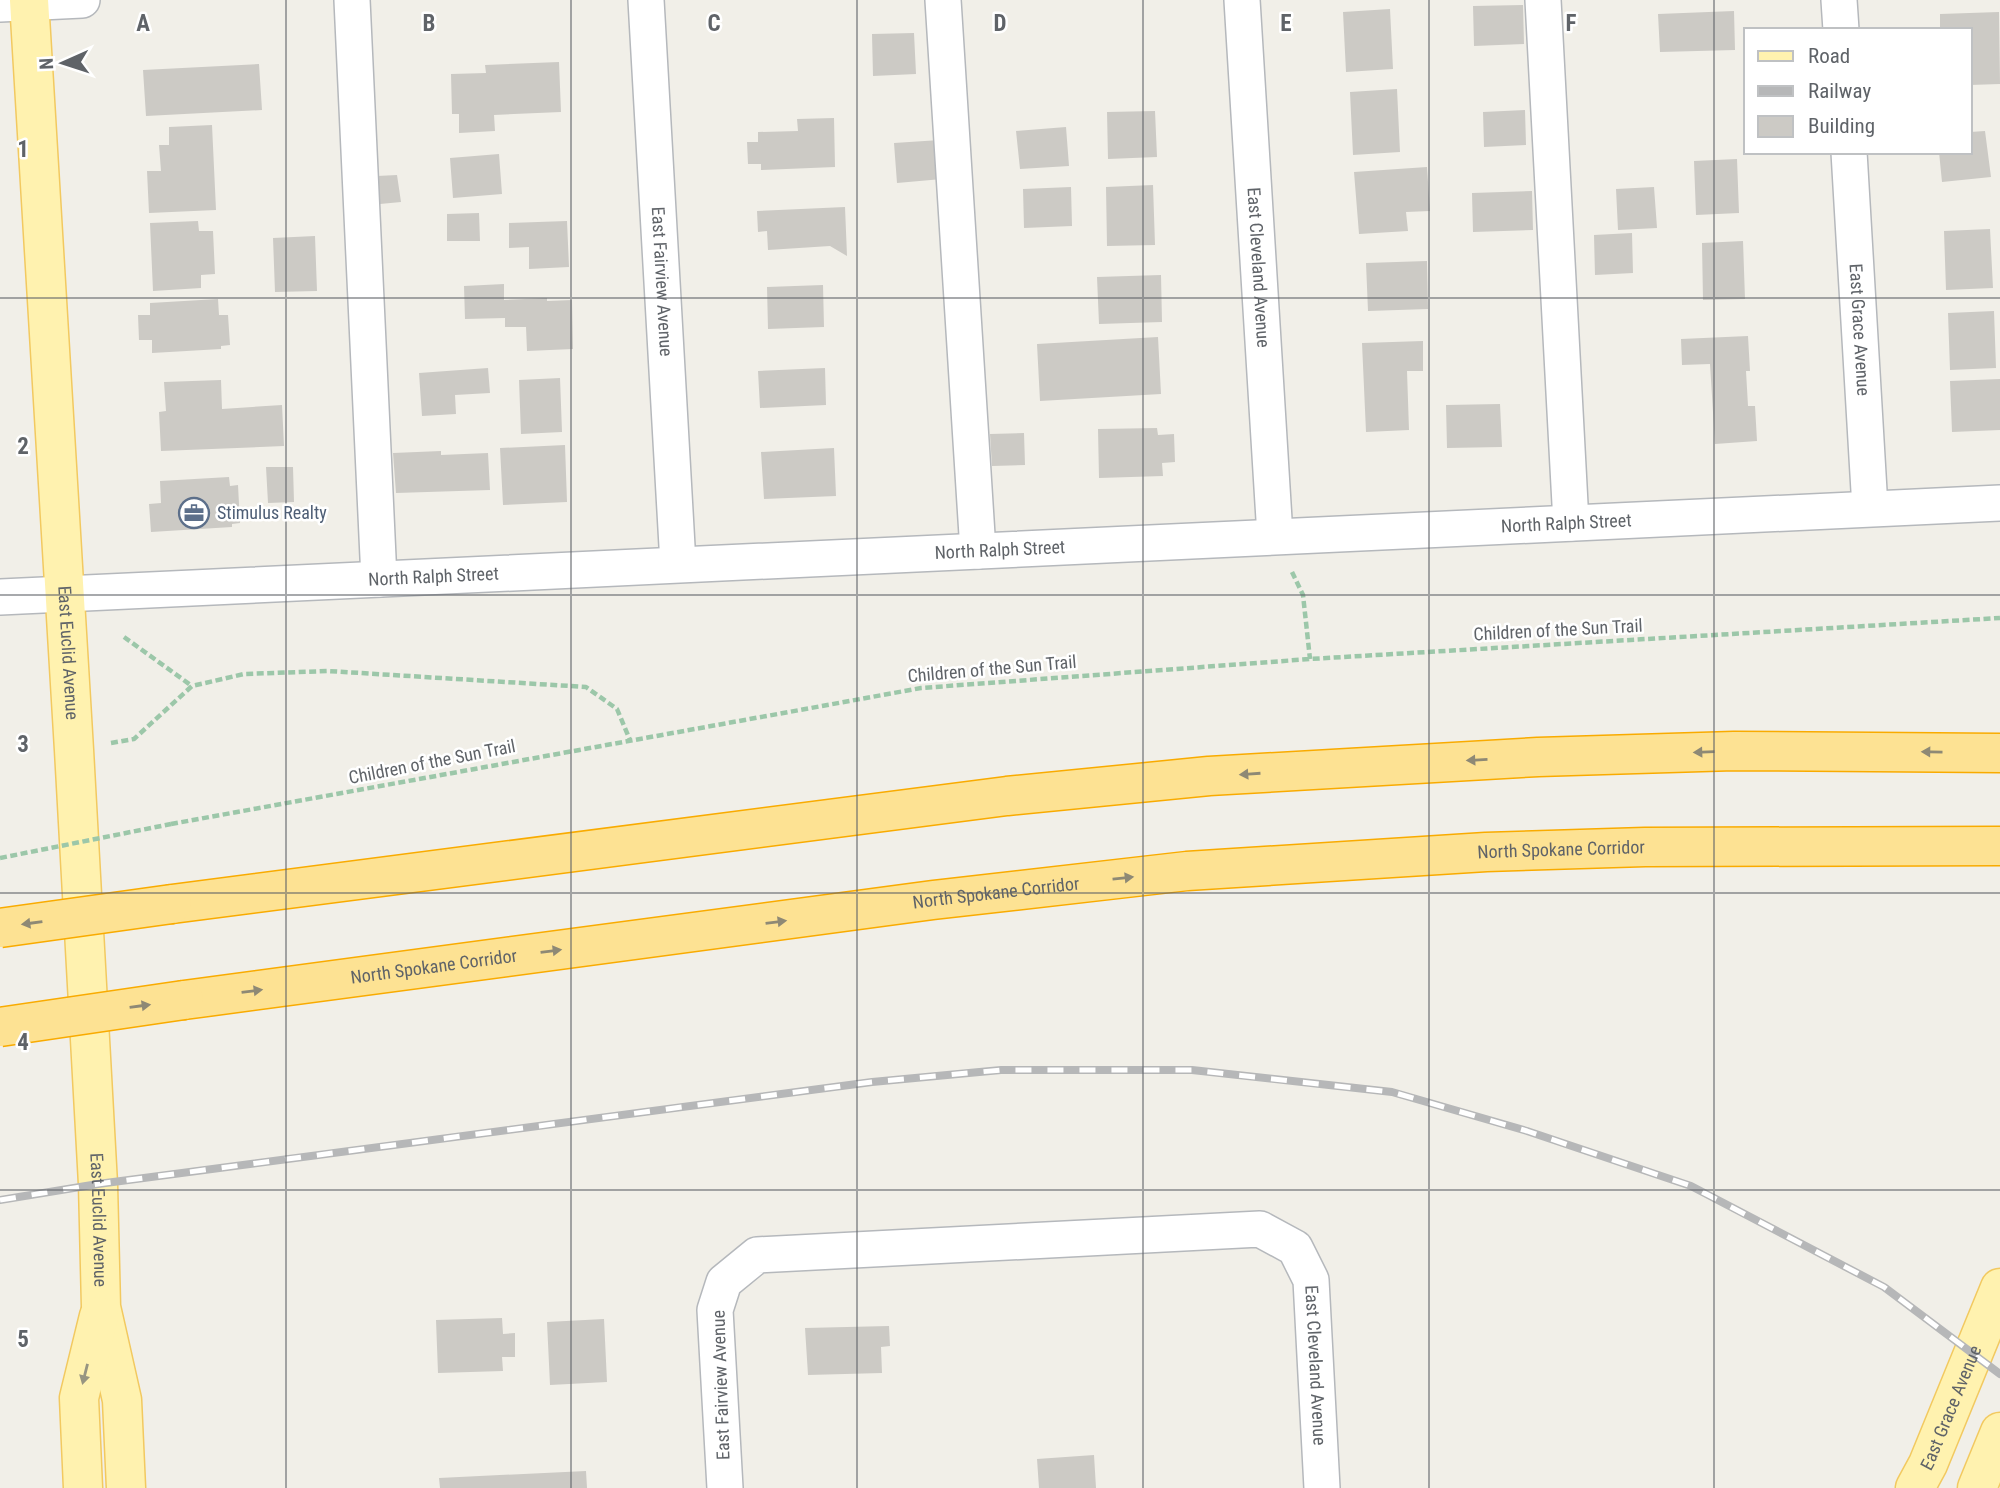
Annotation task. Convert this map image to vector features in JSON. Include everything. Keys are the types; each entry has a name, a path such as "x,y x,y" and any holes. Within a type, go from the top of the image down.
{"highway":[{"path":"0,928 993,798 1209,776 1525,758 1734,751 2000,753"},
{"name":"North Spokane Corridor","path":"0,1027 933,900 1187,871 1473,852 1645,846 2000,846"}],"main road":[{"name":"East Euclid Avenue","path":"19,2 65,594 98,1184 101,1307 122,1400 126,1488"},
{"name":"East Grace Avenue","path":"1923,1480 2000,1288"},
{"name":"East Euclid Avenue","path":"83,1488 79,1398 101,1307"},
{"path":"1977,1488 2000,1432"}],"street":[{"path":"19,2 82,0"},
{"path":"352,0 379,579"},
{"name":"East Fairview Avenue","path":"646,0 678,564"},
{"path":"943,0 978,551"},
{"name":"East Cleveland Avenue","path":"1242,0 1275,536"},
{"path":"1543,0 1571,523"},
{"path":"1839,0 1841,28"},
{"name":"East Grace Avenue","path":"1849,154 1870,508"},
{"name":"North Ralph Street","path":"0,597 2000,503"},
{"name":"East Fairview Avenue","path":"725,1488 715,1310 724,1282 757,1255 1260,1229 1295,1248"},
{"name":"East Cleveland Avenue","path":"1295,1248 1311,1280 1322,1488"}],"path":[{"path":"1275,536 1303,595 1310,659"},
{"name":"Children of the Sun Trail","path":"0,858 171,824 920,688 1310,659 2000,618"},
{"path":"124,637 192,686"},
{"path":"74,750 134,739 192,686 243,674 328,671 586,687 617,709 630,740"}],"building":[{"path":"1523,5 1524,44 1474,46 1473,6"},
{"path":"1390,9 1393,69 1346,72 1343,12"},
{"path":"1734,11 1735,50 1660,52 1658,14"},
{"path":"1999,12 2000,84 1972,85 1972,28 1940,28 1940,14"},
{"path":"914,33 916,74 873,76 872,34"},
{"path":"559,62 561,112 494,115 495,131 459,133 459,114 452,114 451,74 486,73 485,65"},
{"path":"259,64 262,110 146,116 143,70"},
{"path":"1397,89 1400,152 1353,155 1350,92"},
{"path":"1525,110 1526,145 1484,147 1483,112"},
{"path":"1155,111 1157,157 1108,159 1107,112"},
{"path":"834,118 835,167 761,170 761,164 748,164 747,142 758,142 758,132 798,131 797,119"},
{"path":"212,125 216,210 149,213 147,171 161,171 159,145 169,145 169,127"},
{"path":"1066,127 1069,166 1020,169 1016,131"},
{"path":"1985,131 1991,177 1942,182 1939,154 1972,154 1972,132"},
{"path":"940,140 942,179 897,183 894,143"},
{"path":"499,154 502,194 453,198 450,158"},
{"path":"1737,159 1739,213 1696,215 1694,161"},
{"path":"1427,167 1430,211 1406,212 1408,231 1359,234 1354,172"},
{"path":"397,175 401,202 380,204 377,176"},
{"path":"1153,185 1155,245 1107,246 1106,187"},
{"path":"1071,187 1072,226 1024,228 1023,189"},
{"path":"1654,187 1657,228 1618,230 1616,189"},
{"path":"1532,191 1533,230 1473,232 1472,193"},
{"path":"845,207 847,256 830,246 768,250 767,231 758,232 757,211"},
{"path":"479,213 480,241 447,241 447,214"},
{"path":"198,221 199,231 213,231 215,274 201,275 201,288 153,291 150,223"},
{"path":"567,221 569,267 529,269 529,247 509,248 509,223"},
{"path":"1990,229 1993,288 1946,290 1944,231"},
{"path":"1632,233 1633,273 1595,275 1594,235"},
{"path":"315,236 317,291 275,292 273,238"},
{"path":"1743,241 1745,299 1703,300 1702,243"},
{"path":"1427,261 1428,309 1368,311 1366,263"},
{"path":"1161,275 1162,322 1099,324 1097,277"},
{"path":"504,284 504,300 572,300 573,349 527,351 526,327 505,327 505,318 465,319 464,286"},
{"path":"823,285 824,327 768,329 767,287"},
{"path":"218,299 219,315 228,315 230,345 221,346 221,349 152,353 152,340 139,340 138,315 150,315 150,303"},
{"path":"1994,311 1996,368 1950,370 1948,313"},
{"path":"1748,336 1748,406 1755,406 1757,441 1715,444 1710,364 1682,365 1681,339"},
{"path":"1158,337 1161,394 1040,401 1037,344"},
{"path":"1423,341 1423,371 1407,371 1409,430 1366,432 1362,343"},
{"path":"488,368 490,393 455,395 456,414 422,416 419,373"},
{"path":"825,368 826,405 760,408 758,371"},
{"path":"560,378 562,432 521,434 519,380"},
{"path":"2000,379 2000,430 1952,432 1950,381"},
{"path":"221,380 222,409 282,405 284,446 161,451 159,412 166,411 164,382"},
{"path":"1500,404 1502,447 1447,448 1446,405"},
{"path":"1157,428 1158,435 1174,434 1175,462 1162,463 1163,476 1099,478 1098,429"},
{"path":"1024,433 1025,465 992,466 990,434"},
{"path":"565,445 567,502 503,505 500,448"},
{"path":"834,448 836,496 764,499 761,452"},
{"path":"441,451 441,455 488,453 490,490 396,493 393,453"},
{"path":"266,467 293,467 294,502 268,503"},
{"name":"Stimulus Realty","path":"229,477 230,486 238,485 240,523 232,524 232,527 151,532 149,504 161,503 160,481"},
{"path":"502,1318 503,1334 515,1333 515,1357 502,1357 503,1371 438,1373 436,1320"},
{"path":"604,1319 607,1382 550,1385 547,1322"},
{"path":"889,1326 890,1346 881,1347 882,1373 808,1375 805,1328"},
{"path":"1094,1455 1096,1488 1039,1488 1037,1459"},
{"path":"586,1471 587,1488 440,1488 439,1478"}],"railway":[{"path":"0,1200 98,1184 872,1082 1001,1070 1192,1070 1392,1092 1527,1131 1691,1186 1884,1287 2000,1374"}],"place":[{"name":"Stimulus Realty","path":"194,513"}]}
